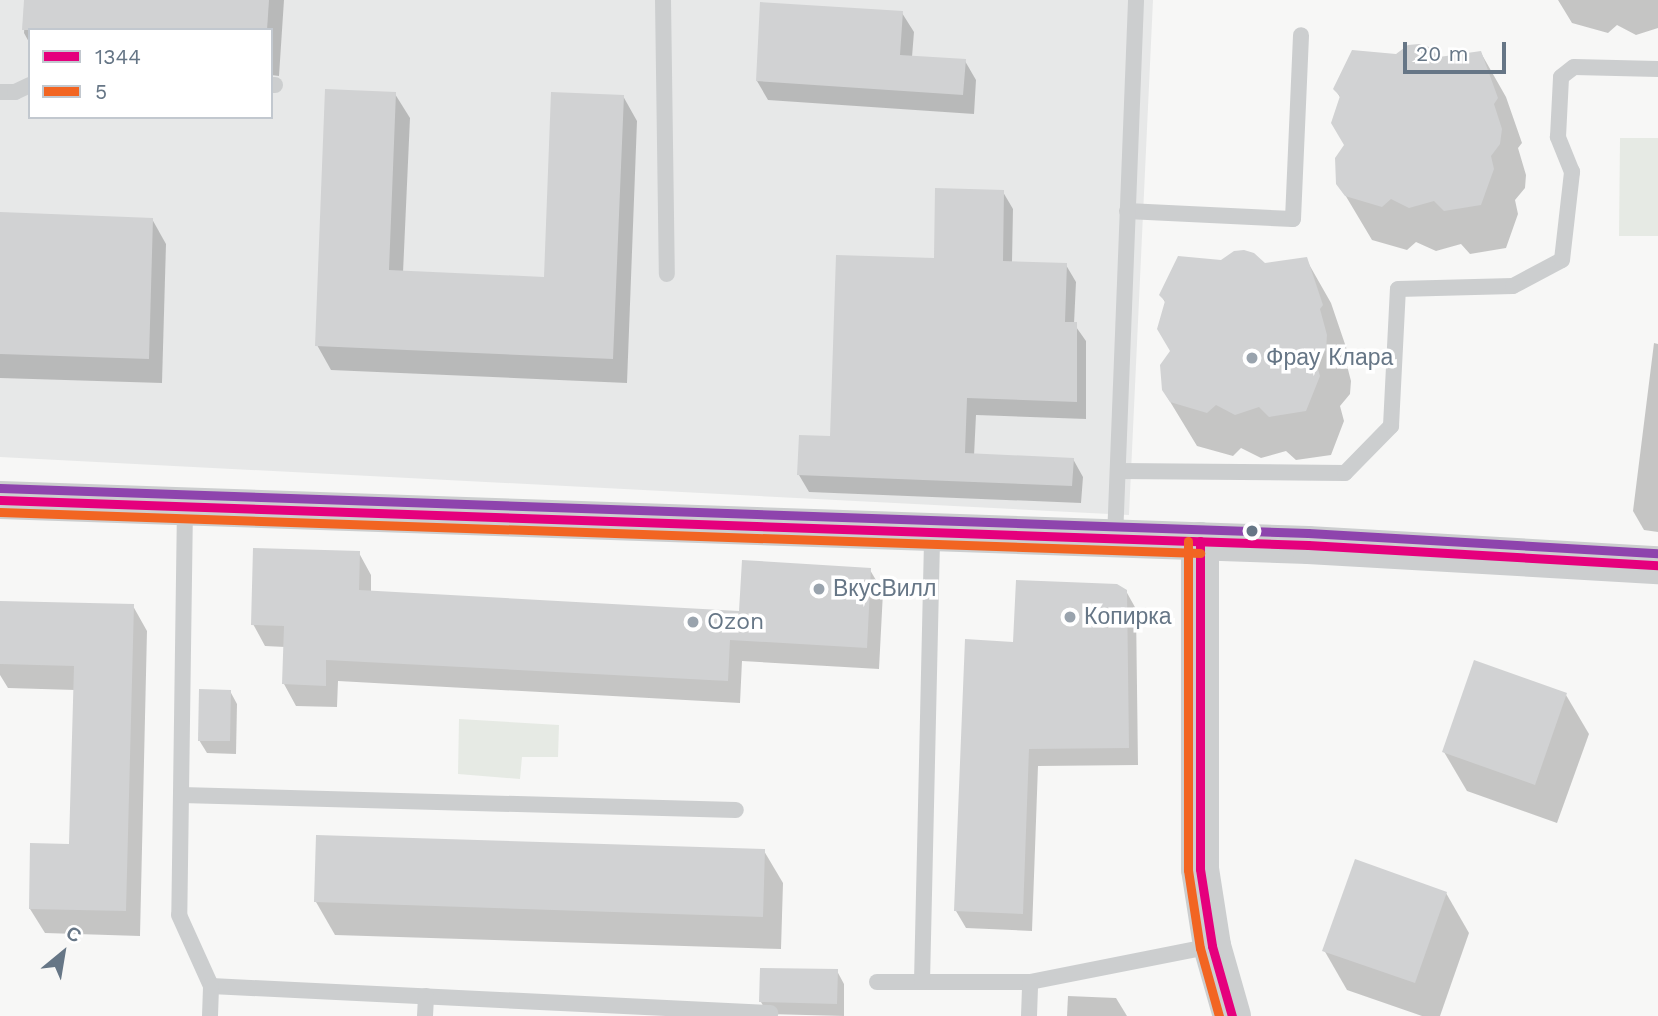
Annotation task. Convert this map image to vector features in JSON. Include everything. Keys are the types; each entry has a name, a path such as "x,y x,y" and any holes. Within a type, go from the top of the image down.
{"street":[{"path":"0,500 1200,541 1658,565"},
{"path":"1200,541 1199,869 1212,946 1232,1016"}],"lane":[{"path":"663,0 667,274"},
{"path":"1115,538 1136,0"},
{"path":"1127,211 1293,219 1301,35"},
{"path":"1118,471 1345,473 1391,426 1398,289 1513,286 1562,260 1572,172 1558,137 1561,77 1574,67 1658,69"},
{"path":"0,92 15,92 28,86"},
{"path":"185,506 179,915 211,986 210,1016"},
{"path":"922,982 932,531"},
{"path":"181,795 736,810"},
{"path":"877,982 1030,982 1212,946"},
{"path":"1029,1016 1030,982"},
{"path":"211,986 426,996 664,1012 770,1013"},
{"path":"425,1016 426,996"}],"shaded area":[{"path":"0,0 1153,0 1129,515 0,457"},
{"path":"1620,138 1658,138 1658,236 1619,236"},
{"path":"459,719 559,725 558,757 522,757 520,779 458,774"}],"building":[{"path":"24,0 269,0 267,28 22,30"},
{"path":"760,2 903,11 900,55 966,59 963,95 756,81"},
{"path":"1408,45 1429,47 1439,57 1481,51 1498,98 1494,104 1502,129 1500,144 1491,156 1494,169 1481,205 1444,211 1434,201 1409,208 1391,199 1382,207 1345,196 1336,184 1335,158 1344,145 1331,123 1340,96 1333,89 1352,50 1396,54"},
{"path":"325,89 396,92 389,270 544,277 551,92 624,95 613,359 315,346"},
{"path":"935,188 1004,190 1003,261 1067,263 1065,322 1077,322 1077,402 967,398 965,453 1074,458 1072,486 797,475 799,435 830,436 836,255 934,258"},
{"path":"0,212 153,218 149,359 0,354"},
{"path":"1234,251 1254,253 1265,263 1307,257 1323,305 1320,309 1327,335 1326,350 1316,362 1320,376 1306,411 1269,417 1259,407 1235,415 1216,405 1207,413 1170,402 1162,390 1160,365 1170,351 1157,329 1165,301 1159,295 1178,256 1221,260"},
{"path":"253,548 360,551 359,590 739,611 742,560 871,568 867,648 730,640 728,681 326,660 326,686 282,684 284,626 251,625"},
{"path":"1016,580 1117,584 1127,590 1129,748 1029,749 1023,914 954,911 965,639 1013,642"},
{"path":"0,601 134,604 126,911 29,909 30,843 69,844 74,666 0,664"},
{"path":"1474,660 1567,693 1535,785 1442,752"},
{"path":"199,689 231,690 230,741 198,741"},
{"path":"316,835 765,849 763,917 314,902"},
{"path":"1355,859 1447,892 1415,983 1322,951"},
{"path":"760,968 838,969 837,1004 759,1002"}],"transit line":[{"path":"0,488 1308,533 1658,553"},
{"name":"1344","path":"0,500 1308,545 1658,565"},
{"name":"5","path":"0,512 1200,553"},
{"name":"5","path":"1188,541 1188,870 1200,948 1219,1016"},
{"name":"1344","path":"1200,541 1200,869 1212,946 1232,1016"}],"place":[{"name":"Фрау Клара","path":"1252,358"},
{"name":"ВкусВилл","path":"819,589"},
{"name":"Копирка","path":"1070,617"},
{"name":"Ozon","path":"693,622"}]}
